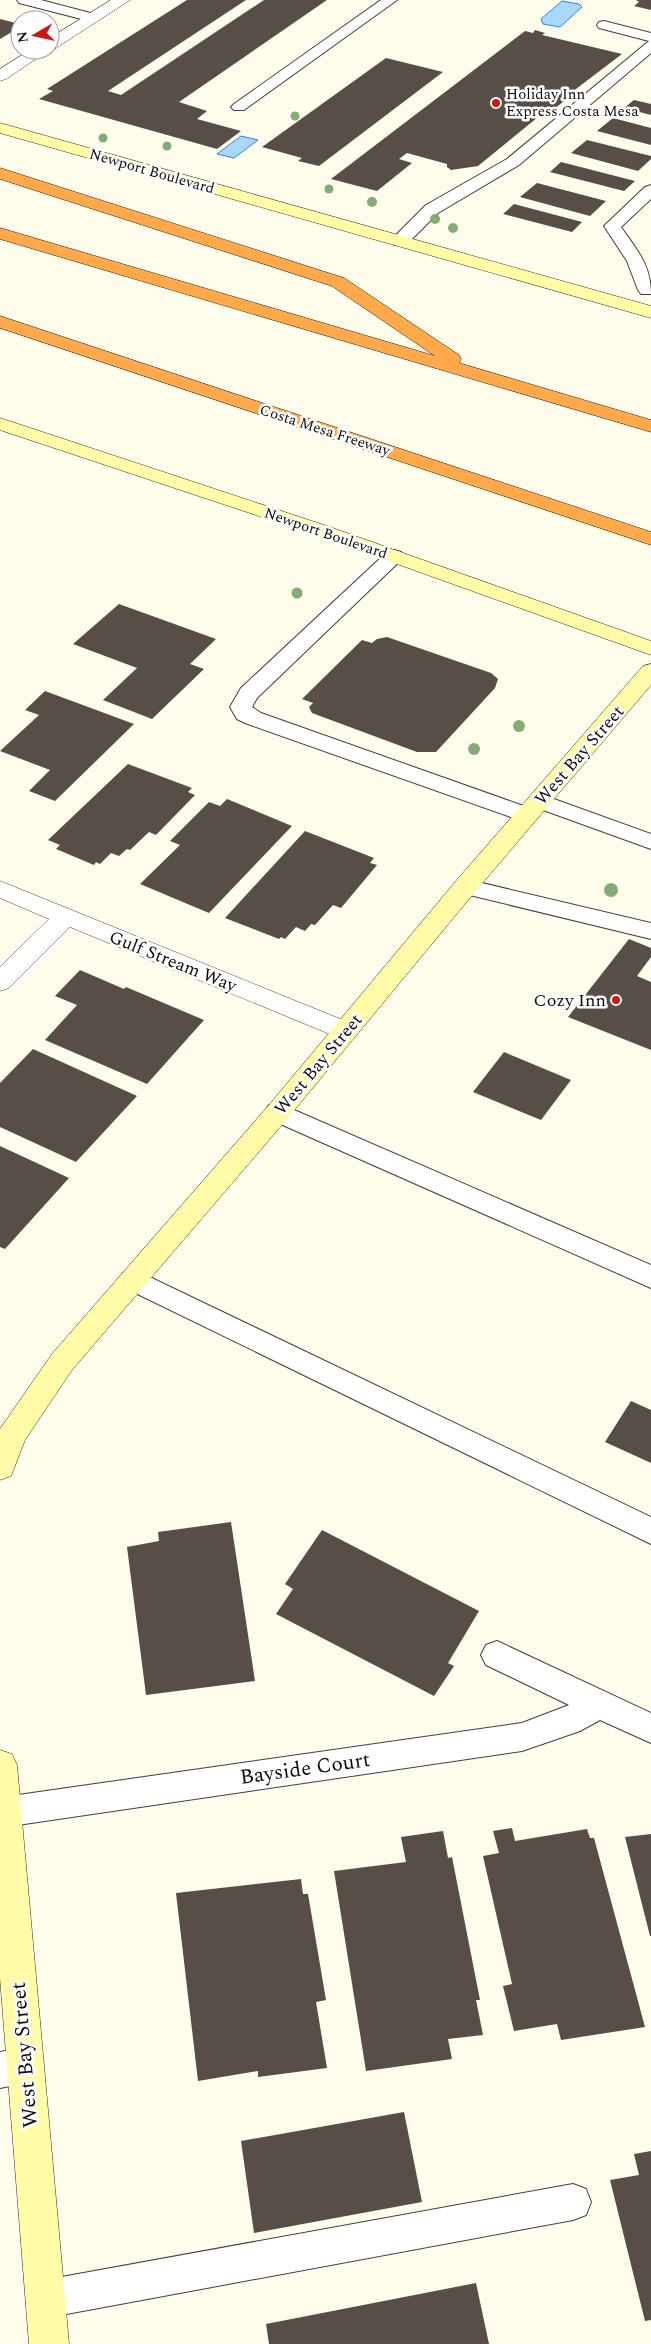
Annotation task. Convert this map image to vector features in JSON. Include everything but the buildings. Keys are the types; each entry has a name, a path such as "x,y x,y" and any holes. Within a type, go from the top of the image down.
{"highway":[{"path":"0,173 338,282 476,375"},
{"path":"0,233 651,426"},
{"name":"Costa Mesa Freeway","path":"2,322 651,539"}],"main road":[{"name":"Newport Boulevard","path":"0,128 643,309"},
{"name":"Newport Boulevard","path":"0,424 394,556 651,648"},
{"name":"West Bay Street","path":"0,1467 6,1434 62,1362 278,1112 465,887 651,671"},
{"name":"West Bay Street","path":"0,1765 4,1812 13,2067 45,2299 49,2344"}],"street":[{"path":"60,39 122,0"},
{"path":"0,76 26,60"},
{"name":"Gulf Stream Way","path":"0,889 346,1031"},
{"path":"0,982 66,917"}],"lane":[{"path":"24,0 93,18"},
{"path":"239,107 390,0"},
{"path":"604,25 651,37"},
{"path":"400,241 432,209 512,162 651,45"},
{"path":"643,309 649,289 636,261 612,226 651,190"},
{"path":"394,556 249,693 242,701 241,707 246,714 253,718 534,808 651,842"},
{"path":"465,887 651,931"},
{"path":"278,1112 651,1277"},
{"path":"133,1280 651,1531"},
{"path":"497,1655 651,1729"},
{"name":"Bayside Court","path":"4,1812 522,1737 569,1721 600,1704"},
{"path":"45,2299 573,2202"}],"water":[{"path":"562,1 579,4 582,7 560,27 543,24 541,19"},
{"path":"241,136 258,140 234,158 217,154"}],"place":[{"name":"Holiday Inn Express Costa Mesa","path":"496,103"},
{"name":"Cozy Inn","path":"616,1000"}]}
